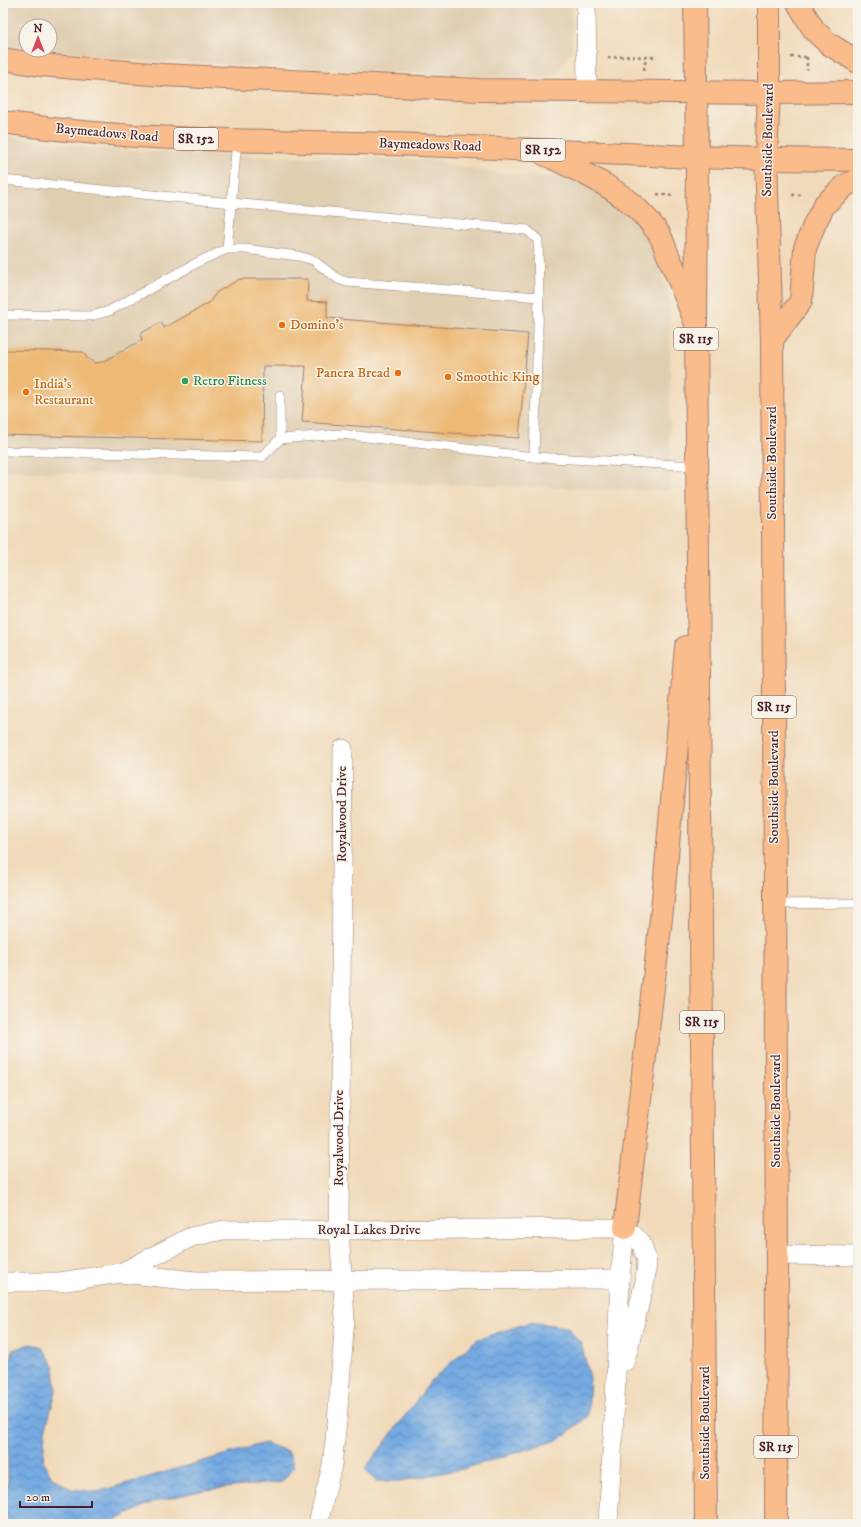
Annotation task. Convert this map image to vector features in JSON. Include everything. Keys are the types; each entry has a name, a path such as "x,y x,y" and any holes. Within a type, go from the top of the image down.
{"main road":[{"name":"Southside Boulevard","path":"695,3 697,157 696,324 706,1524"},
{"name":"Southside Boulevard","path":"769,3 769,93 766,159 772,340 777,1255 776,1524"},
{"path":"798,3 814,30 829,44 858,62"},
{"path":"3,59 40,65 163,76 441,89 587,92 858,92"},
{"name":"Baymeadows Road","path":"3,122 35,127 151,137 237,141 389,144 697,157 858,160"},
{"path":"536,150 594,178 623,196 641,212 658,231 672,262 696,324"},
{"path":"772,340 801,301 805,248 818,217 825,204 846,185 858,180"},
{"path":"625,1228 662,910 698,520"}],"street":[{"path":"586,3 587,92"},
{"name":"Royalwood Drive","path":"318,1524 332,1465 345,1318 339,1230 342,749"},
{"path":"608,1524 620,1279 625,1228"},
{"path":"615,1400 645,1281 647,1261 641,1242 625,1228"},
{"name":"Royal Lakes Drive","path":"121,1273 191,1238 223,1230 625,1228"},
{"path":"777,1255 858,1256"},
{"name":"Royal Lakes Drive","path":"3,1282 59,1282 121,1273 195,1281 620,1279"}],"lane":[{"path":"227,249 237,141"},
{"path":"3,180 527,230 538,240 539,297 534,457"},
{"path":"3,315 91,316 109,311 202,260 227,249 245,249 298,256 313,260 338,279 347,282 539,297"},
{"path":"280,395 280,439"},
{"path":"3,451 262,457 280,439 341,434 534,457 698,466"},
{"path":"775,904 858,903"}],"path":[{"path":"602,58 629,56 657,57"},
{"path":"644,71 646,57"},
{"path":"807,57 807,73"},
{"path":"653,190 658,195 673,196"}],"shaded area":[{"path":"3,3 572,3 572,51 558,73 541,79 139,60 58,52 58,18 18,18 18,48 3,46"},
{"path":"3,136 107,149 194,155 434,160 486,172 557,177 588,186 615,198 642,226 657,252 670,304 670,491 3,471"}],"water":[{"path":"530,1322 567,1327 581,1344 590,1377 588,1416 560,1439 463,1469 400,1481 376,1481 365,1469 431,1381 476,1340"},
{"path":"30,1344 43,1347 54,1366 56,1391 45,1431 43,1462 52,1477 71,1489 97,1492 265,1443 289,1452 294,1467 282,1482 205,1490 153,1502 108,1524 3,1524 3,1490 8,1482 8,1373 13,1350"}],"building":[{"path":"240,279 308,279 307,301 327,302 327,318 528,334 519,438 302,422 306,366 263,366 262,441 3,435 3,352 8,350 83,352 88,359 95,363 102,362 142,340 140,334 161,322 164,328 209,303 217,292"}],"place":[{"name":"Domino's","path":"282,325"},
{"name":"Panera Bread","path":"398,373"},
{"name":"Smoothie King","path":"448,377"},
{"name":"Retro Fitness","path":"185,381"},
{"name":"India's Restaurant","path":"26,392"}]}
